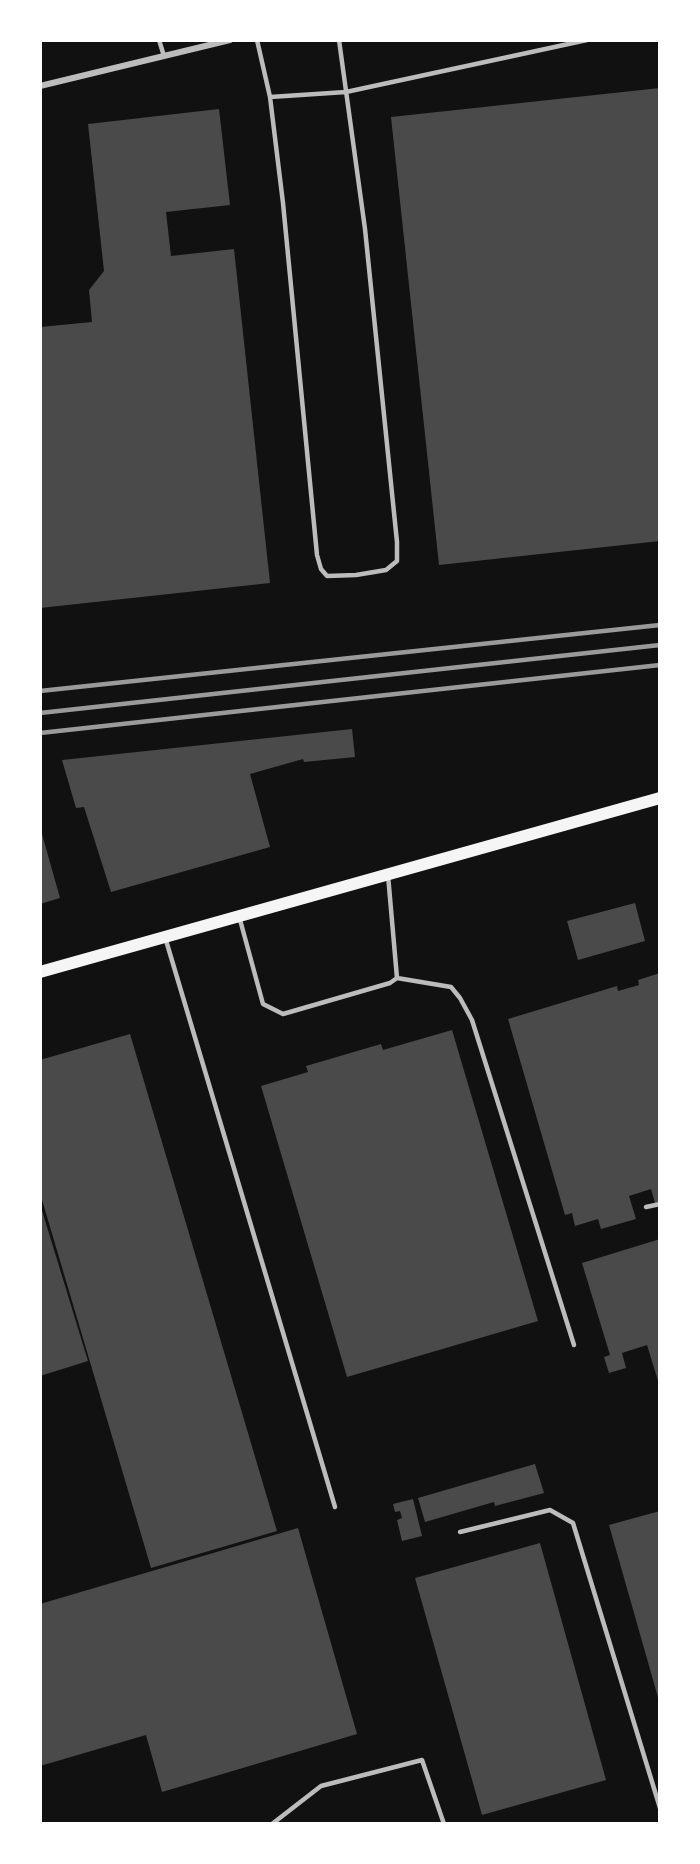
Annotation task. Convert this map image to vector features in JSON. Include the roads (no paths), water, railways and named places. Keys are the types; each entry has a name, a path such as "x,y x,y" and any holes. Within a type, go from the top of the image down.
{"main road":[{"path":"40,972 660,798"}],"street":[{"path":"42,86 230,40"}],"lane":[{"path":"159,40 164,56"},
{"path":"256,40 270,97 284,215 317,555 321,569 327,576 356,575 386,570 397,561 397,542 365,229 339,40"},
{"path":"270,97 346,92 587,40"},
{"path":"40,78 42,86"},
{"path":"388,875 397,978"},
{"path":"239,916 263,1004 283,1014 390,983 397,978 451,987 460,998 472,1020 574,1345"},
{"path":"165,937 335,1507"},
{"path":"646,1207 660,1204"},
{"path":"460,1532 550,1510 573,1523 660,1808"},
{"path":"272,1824 321,1786 422,1760 444,1824"}],"railway":[{"path":"40,691 660,625"},
{"path":"40,713 660,645"},
{"path":"40,733 660,665"}]}
